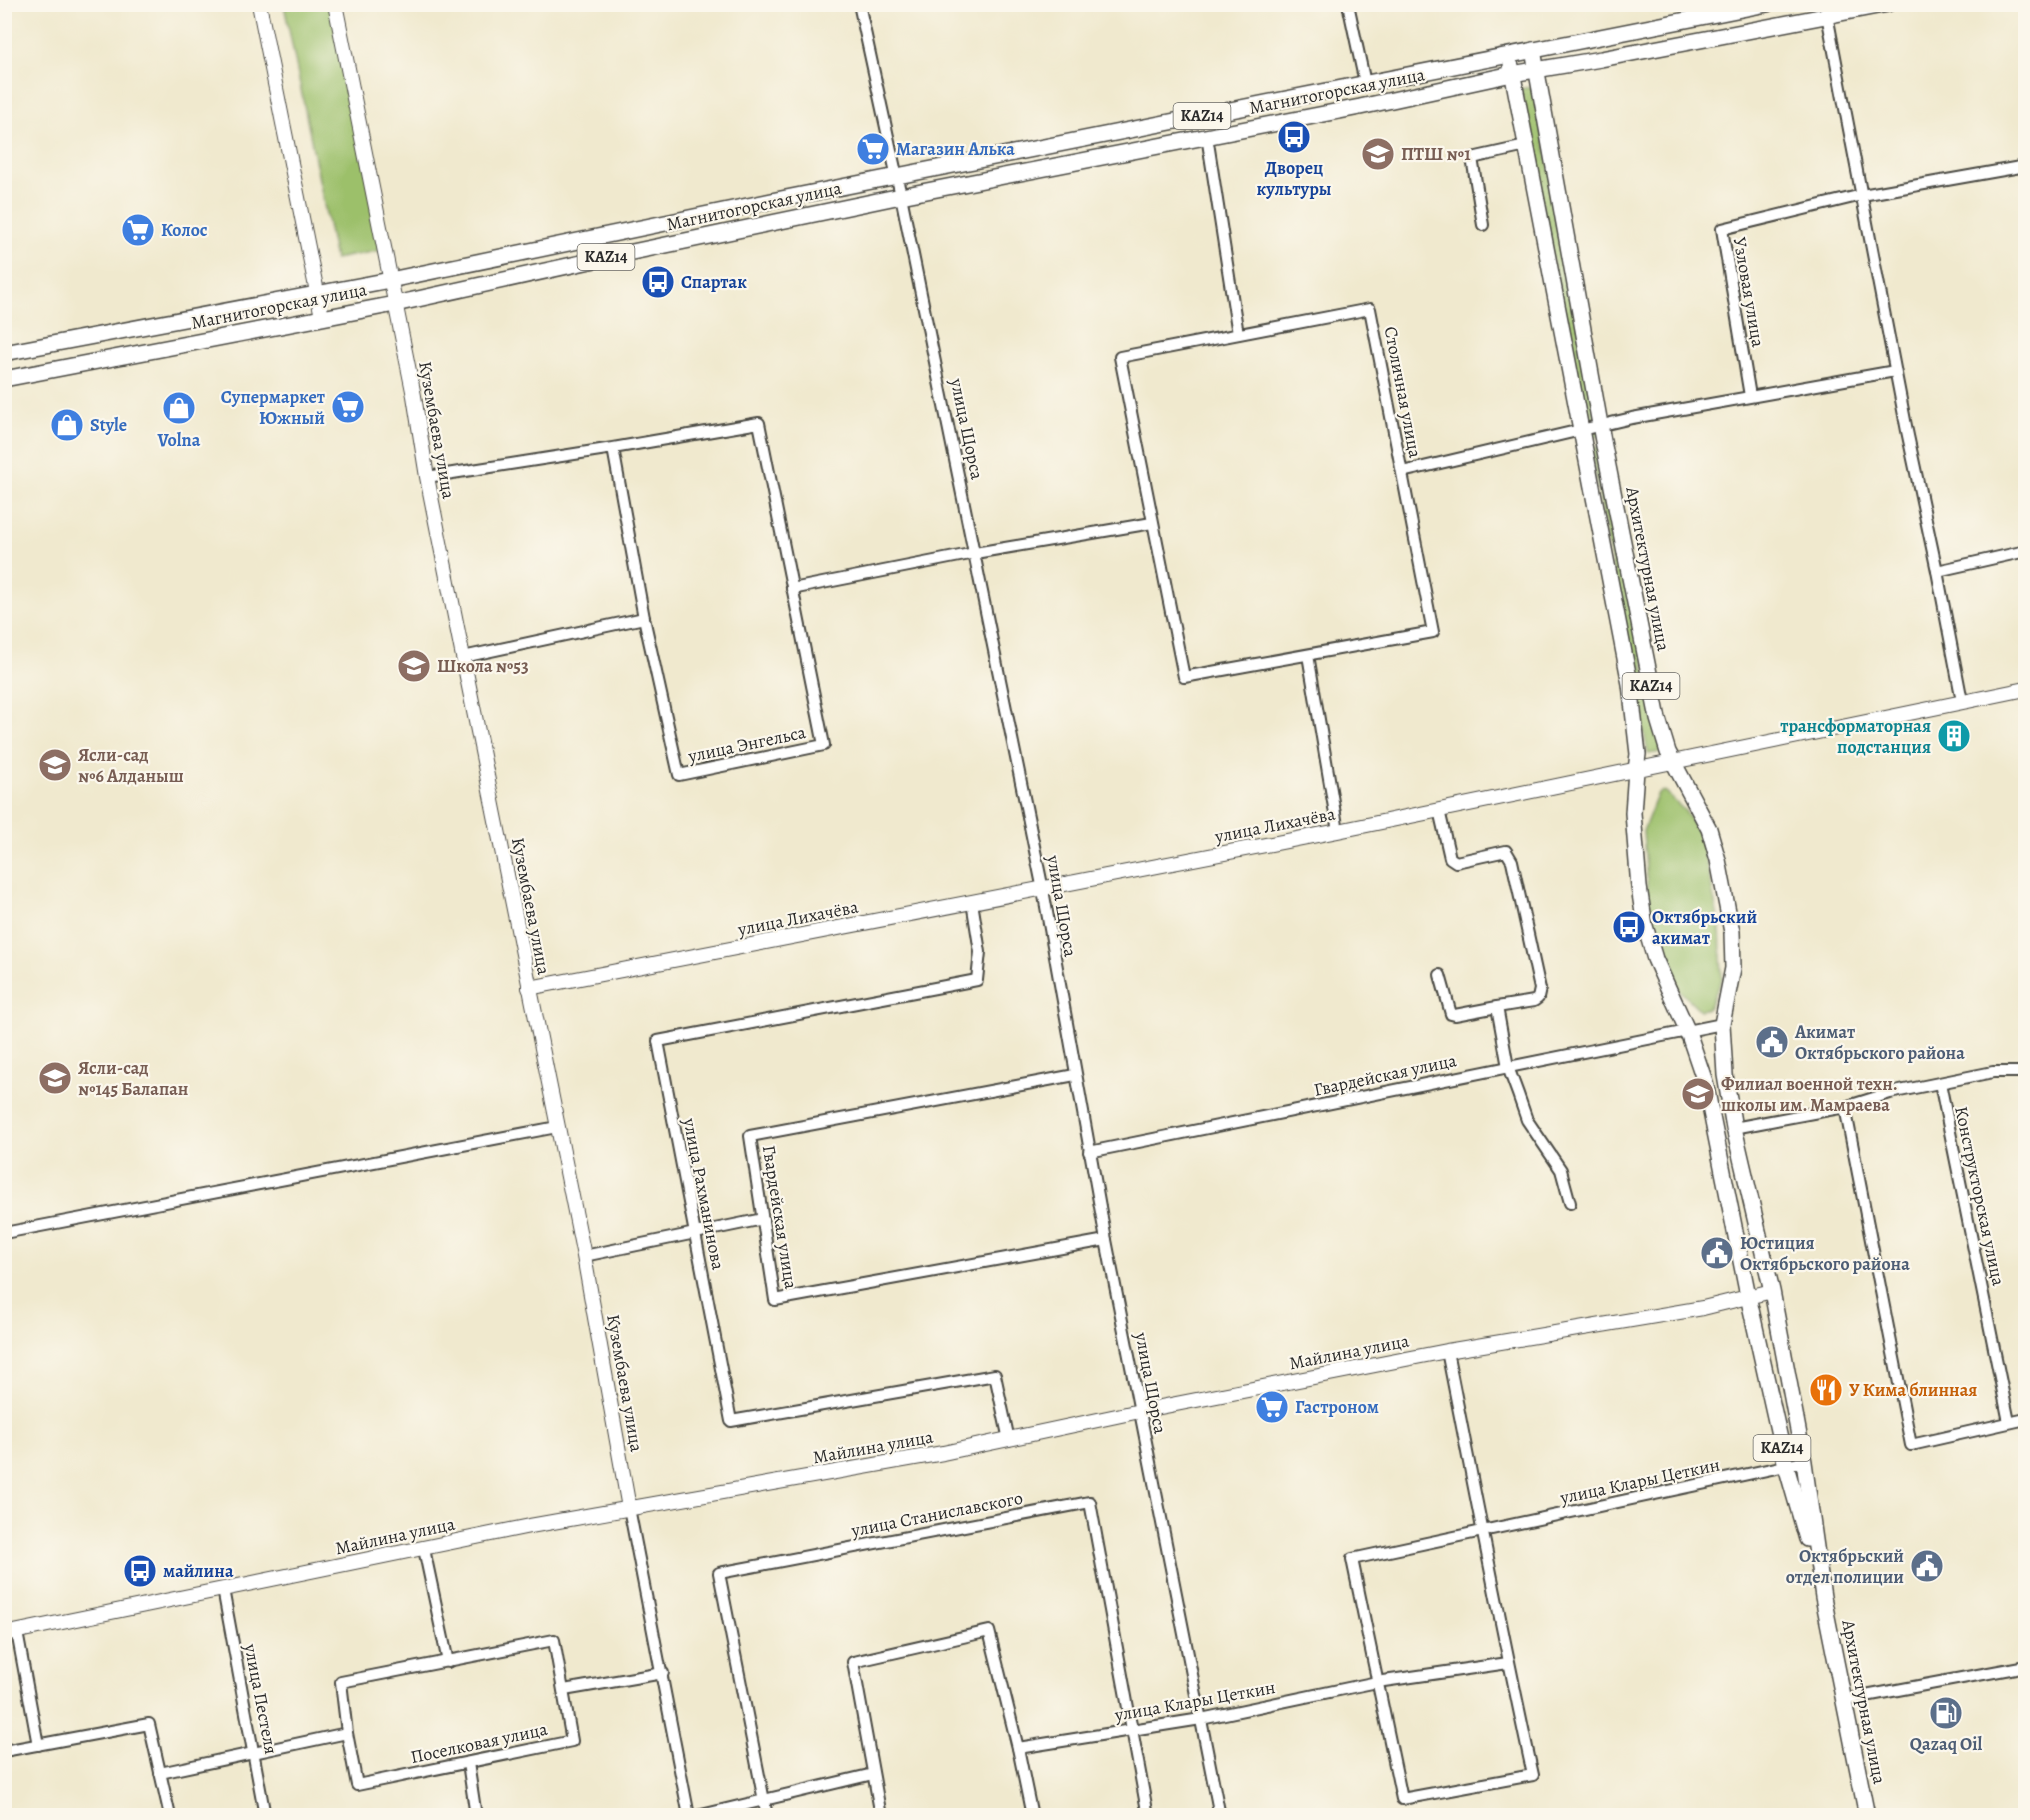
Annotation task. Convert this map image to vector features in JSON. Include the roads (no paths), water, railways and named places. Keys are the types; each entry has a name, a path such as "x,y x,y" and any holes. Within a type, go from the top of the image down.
{"main road":[{"name":"Магнитогорская улица","path":"4,353 390,280 896,176 1767,4"},
{"name":"Магнитогорская улица","path":"4,379 395,304 902,196 1360,107 1536,69 1601,59 1888,4"},
{"path":"1533,50 1536,69"},
{"path":"1508,54 1512,74"},
{"name":"Архитектурная улица","path":"1536,69 1600,426 1651,689 1668,752 1709,829 1718,860 1732,932 1733,968 1722,1024 1725,1075 1734,1128 1772,1292 1804,1462 1823,1597 1867,1815"},
{"name":"Архитектурная улица","path":"1512,74 1630,684 1638,754 1633,813 1639,887 1645,926 1655,959 1688,1032 1705,1082 1748,1296 1786,1466 1823,1597"}],"street":[{"path":"259,4 322,317"},
{"name":"Кузембаева улица","path":"335,4 414,396 427,477 584,1256 629,1508 689,1815"},
{"name":"улица Щорса","path":"859,4 902,196 975,553 1042,890 1106,1240 1220,1815"},
{"path":"1348,4 1365,83"},
{"path":"1827,15 1895,371 1962,701"},
{"path":"1208,136 1238,334"},
{"path":"1483,225 1472,158 1526,146"},
{"name":"Узловая улица","path":"1750,396 1722,229 1862,195 2025,166"},
{"name":"Столичная улица","path":"1370,309 1402,472 1433,632 1184,677 1120,357 1370,309"},
{"path":"1600,426 1750,396 1895,371"},
{"name":"улица Энгельса","path":"427,477 759,423 824,744 679,775 644,618 613,448"},
{"name":"Столичная улица","path":"1402,472 1600,426"},
{"path":"792,589 975,553 1152,523"},
{"path":"1937,571 2025,551"},
{"path":"463,657 644,618"},
{"path":"1308,655 1338,831"},
{"name":"улица Лихачёва","path":"529,988 1338,831 2025,689"},
{"path":"1438,810 1450,858 1456,862 1506,851 1512,861 1540,989 1539,995 1534,1001 1455,1015 1451,1014 1440,975"},
{"name":"улица Рахманинова","path":"972,902 980,952 977,980 658,1041 731,1421 996,1374 1009,1440"},
{"path":"1497,1007 1508,1067 1527,1120 1561,1170 1570,1203"},
{"name":"Гвардейская улица","path":"1089,1152 1722,1024"},
{"path":"1734,1128 1845,1107 1890,1093 1993,1072 2025,1072"},
{"name":"Гвардейская улица","path":"1076,1075 750,1136 775,1300 1106,1240"},
{"name":"Конструкторская улица","path":"1940,1083 2009,1422"},
{"path":"1845,1107 1911,1445 2025,1419"},
{"path":"4,1233 557,1128"},
{"path":"584,1256 763,1219"},
{"name":"Майлина улица","path":"11,1633 530,1526 1009,1440 1140,1411 1447,1351 1703,1308 1772,1292"},
{"name":"улица Клары Цеткин","path":"1447,1351 1482,1531 1508,1663 1533,1775 1402,1799 1352,1558 1482,1531 1804,1462"},
{"name":"улица Станиславского","path":"767,1815 719,1573 1090,1502 1148,1815"},
{"path":"424,1549 448,1662"},
{"name":"улица Пестеля","path":"223,1589 265,1815"},
{"path":"881,1815 853,1662 989,1631 1032,1815"},
{"path":"11,1633 38,1745"},
{"name":"Поселковая улица","path":"554,1640 572,1741 357,1785 347,1733 341,1683 448,1662 554,1640"},
{"name":"улица Клары Цеткин","path":"1018,1748 1201,1719 1377,1682 1508,1663"},
{"path":"1844,1700 2025,1666"},
{"path":"564,1690 663,1673"},
{"path":"4,1751 149,1724 170,1815"},
{"path":"160,1773 347,1733"},
{"path":"468,1762 476,1815"},
{"path":"697,1815 873,1774"}],"place":[{"name":"Дворец культуры","path":"1294,137"},
{"name":"Магазин Алька","path":"873,149"},
{"name":"ПТШ №1","path":"1378,154"},
{"name":"Колос","path":"138,230"},
{"name":"Спартак","path":"658,282"},
{"name":"Супермаркет Южный","path":"348,407"},
{"name":"Volna","path":"179,408"},
{"name":"Style","path":"67,425"},
{"name":"Школа №53","path":"414,666"},
{"name":"трансформаторная подстанция","path":"1954,736"},
{"name":"Ясли-сад №6 Алданыш","path":"55,765"},
{"name":"Октябрьский акимат","path":"1629,927"},
{"name":"Акимат Октябрьского района","path":"1772,1042"},
{"name":"Ясли-сад №145 Балапан","path":"55,1078"},
{"name":"Филиал военной техн. школы им. Мамраева","path":"1698,1094"},
{"name":"Юстиция Октябрьского района","path":"1717,1253"},
{"name":"У Кима блинная","path":"1826,1390"},
{"name":"Гастроном","path":"1272,1407"},
{"name":"Октябрьский отдел полиции","path":"1927,1566"},
{"name":"майлина","path":"140,1571"},
{"name":"Qazaq Oil","path":"1946,1713"}]}
